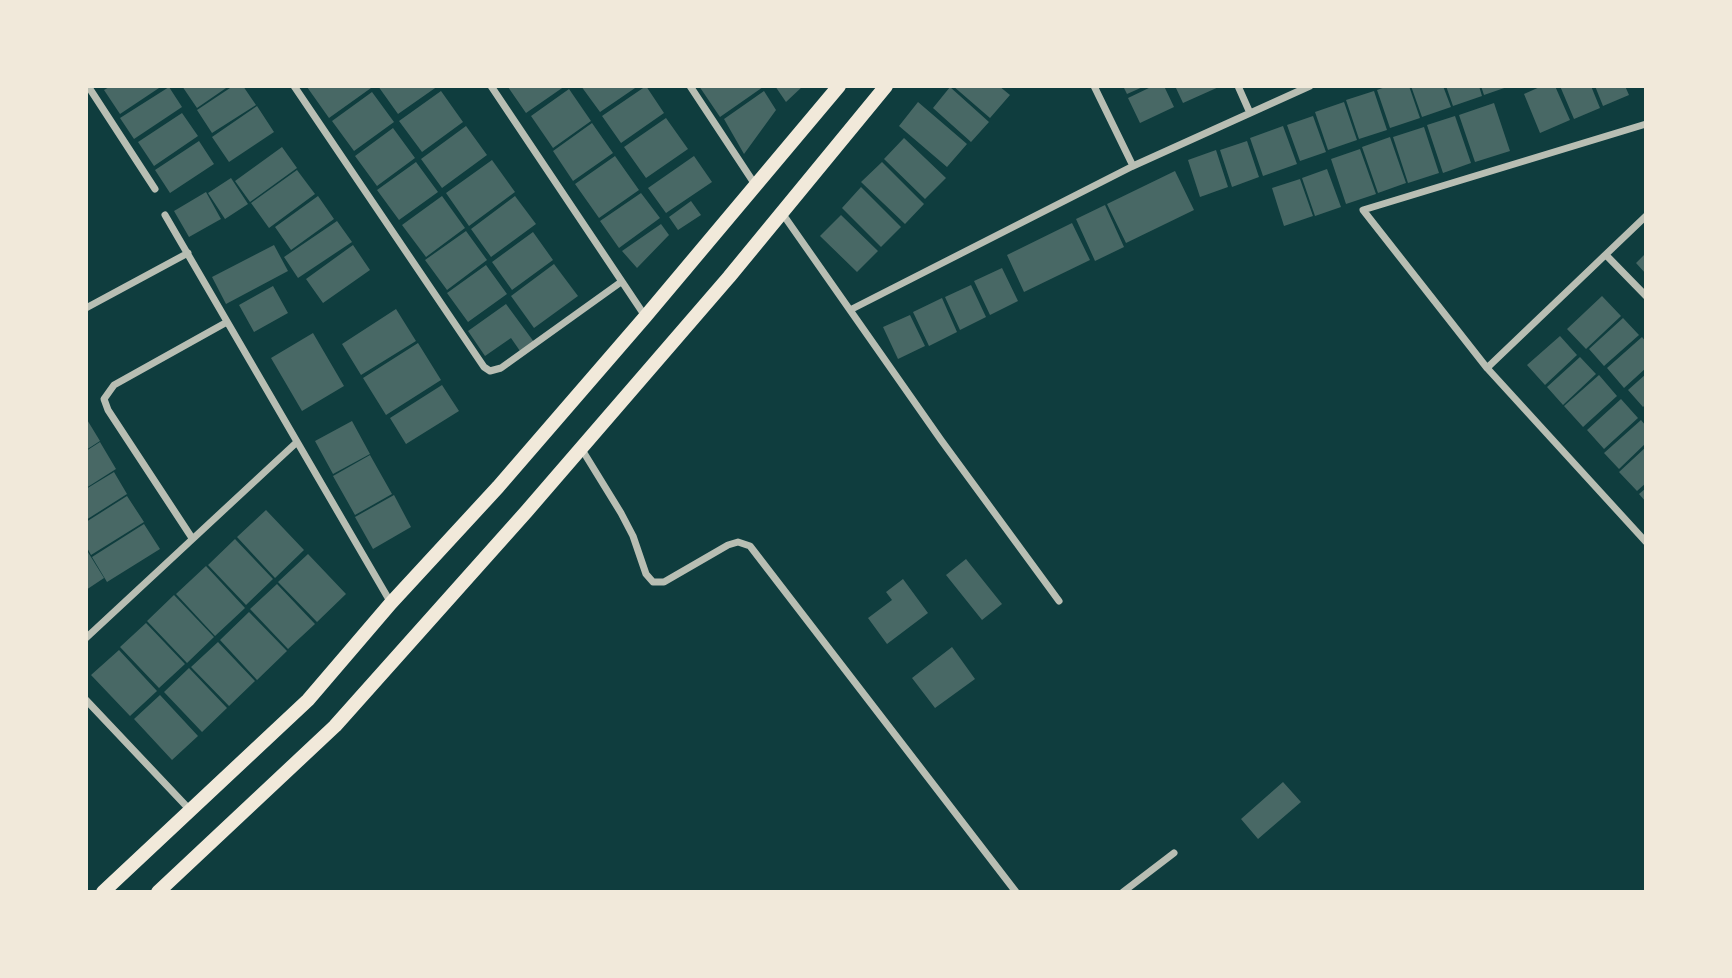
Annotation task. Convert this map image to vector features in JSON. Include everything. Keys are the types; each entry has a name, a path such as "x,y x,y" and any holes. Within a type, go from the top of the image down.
{"main road":[{"path":"103,892 308,700 391,603 498,487 839,86"},
{"path":"158,892 335,726 581,448 782,213 886,86"}],"street":[{"path":"88,86 155,189"},
{"path":"293,86 476,356 489,371 501,368 621,282"},
{"path":"491,86 645,317"},
{"path":"690,86 756,186"},
{"path":"1094,86 1133,166"},
{"path":"1238,86 1250,113"},
{"path":"850,310 1133,166 1310,86"},
{"path":"1646,124 1363,210 1487,368 1646,542"},
{"path":"782,213 941,440 1059,601"},
{"path":"165,215 391,603"},
{"path":"1487,368 1646,216"},
{"path":"86,308 188,253"},
{"path":"1605,255 1646,296"},
{"path":"192,538 108,410 104,399 114,385 227,322"},
{"path":"86,638 297,442"},
{"path":"581,448 621,513 633,536 646,574 653,582 664,582 728,545 738,542 750,546 1016,892"},
{"path":"86,700 190,810"},
{"path":"1123,892 1174,853"}],"building":[{"path":"111,86 162,86 120,114 104,90"},
{"path":"182,86 229,86 197,108"},
{"path":"233,86 243,86 256,105 212,133 197,110"},
{"path":"308,86 370,86 371,88 329,118"},
{"path":"378,86 438,86 398,114"},
{"path":"509,86 565,86 526,113"},
{"path":"581,86 638,86 600,112"},
{"path":"646,86 664,113 621,143 602,116"},
{"path":"699,86 762,86 763,87 720,117"},
{"path":"775,86 803,86 786,102"},
{"path":"953,86 999,86 1010,95 990,118"},
{"path":"1123,86 1145,86 1127,94"},
{"path":"1153,86 1164,86 1174,107 1140,123 1128,98"},
{"path":"1175,86 1221,86 1183,103"},
{"path":"1388,86 1409,86 1420,118 1390,128 1377,90"},
{"path":"1411,86 1443,86 1451,107 1422,117"},
{"path":"1446,86 1479,86 1482,96 1453,106"},
{"path":"1481,86 1510,86 1484,95"},
{"path":"1542,86 1555,86 1570,120 1540,133 1524,94"},
{"path":"1560,86 1591,86 1600,108 1574,119"},
{"path":"1595,86 1625,86 1629,95 1603,106"},
{"path":"169,87 182,107 134,139 120,118"},
{"path":"950,87 989,122 971,142 933,108"},
{"path":"569,89 591,121 553,148 531,116"},
{"path":"441,91 463,122 422,152 399,121"},
{"path":"764,91 776,110 744,154 724,119"},
{"path":"1374,91 1387,130 1359,139 1346,100"},
{"path":"372,92 394,122 354,151 332,121"},
{"path":"918,102 967,144 947,167 899,126"},
{"path":"1344,102 1357,140 1328,150 1315,112"},
{"path":"1494,103 1510,151 1475,162 1459,115"},
{"path":"257,106 274,132 229,162 212,137"},
{"path":"182,113 198,136 154,166 138,142"},
{"path":"1313,116 1326,152 1300,161 1287,125"},
{"path":"1455,116 1471,163 1443,173 1427,125"},
{"path":"666,118 688,149 646,178 624,147"},
{"path":"592,123 613,153 573,181 553,151"},
{"path":"466,126 487,155 442,188 421,159"},
{"path":"1283,126 1297,164 1263,176 1250,138"},
{"path":"1424,127 1439,173 1408,183 1393,137"},
{"path":"393,128 415,158 377,186 355,156"},
{"path":"1390,137 1406,183 1378,193 1362,147"},
{"path":"904,138 946,178 925,199 884,159"},
{"path":"199,141 214,164 170,193 155,170"},
{"path":"1247,141 1259,177 1232,187 1220,150"},
{"path":"282,147 297,168 250,202 235,181"},
{"path":"1360,149 1376,194 1346,204 1331,159"},
{"path":"1216,150 1228,187 1200,197 1188,160"},
{"path":"615,156 639,190 599,218 575,184"},
{"path":"694,156 712,182 666,213 648,188"},
{"path":"492,160 515,192 469,226 446,193"},
{"path":"416,162 438,192 399,220 377,190"},
{"path":"882,162 924,204 905,224 861,182"},
{"path":"1327,169 1341,207 1315,216 1302,178"},
{"path":"297,170 315,194 269,228 251,203"},
{"path":"1175,171 1194,210 1126,243 1107,204"},
{"path":"231,178 248,204 225,219 208,193"},
{"path":"1300,179 1313,216 1284,226 1272,188"},
{"path":"861,187 901,227 881,247 842,208"},
{"path":"206,192 221,219 189,237 174,211"},
{"path":"641,193 660,218 619,248 600,221"},
{"path":"318,196 334,219 291,250 275,227"},
{"path":"442,196 465,228 426,257 402,225"},
{"path":"515,196 536,224 491,257 471,229"},
{"path":"691,201 701,215 678,230 669,217"},
{"path":"1105,205 1124,247 1095,261 1076,219"},
{"path":"841,215 878,251 857,272 820,236"},
{"path":"337,221 352,242 298,278 284,257"},
{"path":"1072,223 1090,260 1024,292 1007,255"},
{"path":"661,224 669,235 637,268 622,251"},
{"path":"466,231 487,260 447,290 425,260"},
{"path":"533,232 553,260 512,290 492,262"},
{"path":"274,245 288,271 226,304 212,277"},
{"path":"353,245 370,270 323,303 306,279"},
{"path":"1646,253 1646,274 1636,263"},
{"path":"554,264 578,296 534,328 511,296"},
{"path":"486,265 507,294 468,322 447,293"},
{"path":"1002,268 1018,301 990,315 974,281"},
{"path":"971,285 986,317 960,330 945,297"},
{"path":"273,286 288,313 254,332 239,305"},
{"path":"1602,296 1621,316 1586,349 1567,329"},
{"path":"942,298 957,332 929,346 913,312"},
{"path":"506,304 534,342 520,351 511,338 485,356 468,331"},
{"path":"396,309 416,341 361,375 342,344"},
{"path":"910,315 925,346 898,359 883,327"},
{"path":"1623,318 1639,335 1604,366 1589,349"},
{"path":"313,333 344,386 302,411 271,358"},
{"path":"1560,336 1577,355 1545,385 1527,365"},
{"path":"1642,337 1646,342 1646,368 1624,388 1607,368"},
{"path":"418,343 441,380 386,415 363,378"},
{"path":"1580,357 1596,374 1563,405 1547,387"},
{"path":"1646,374 1646,404 1643,407 1628,390"},
{"path":"1599,375 1617,396 1583,427 1564,406"},
{"path":"442,385 459,411 406,444 390,418"},
{"path":"1621,399 1638,418 1604,449 1587,430"},
{"path":"86,418 100,441 86,450"},
{"path":"1641,420 1646,426 1646,443 1619,469 1604,453"},
{"path":"352,421 370,454 333,474 315,441"},
{"path":"100,442 116,469 86,488 86,451"},
{"path":"1646,447 1646,483 1637,491 1619,472"},
{"path":"370,455 392,494 355,515 333,476"},
{"path":"114,472 127,494 86,520 86,489"},
{"path":"1646,488 1646,502 1639,494"},
{"path":"394,495 411,527 373,549 355,517"},
{"path":"127,496 144,522 91,555 86,546 86,522"},
{"path":"266,510 304,550 275,578 237,537"},
{"path":"144,524 160,549 107,582 92,557"},
{"path":"235,539 273,579 246,605 208,565"},
{"path":"86,549 104,578 86,590"},
{"path":"308,554 346,594 317,622 278,582"},
{"path":"966,559 1002,604 982,620 946,575"},
{"path":"206,566 245,608 215,636 176,594"},
{"path":"903,579 928,613 887,644 868,618 892,600 886,592"},
{"path":"277,584 315,624 288,649 250,609"},
{"path":"174,595 214,637 187,663 147,621"},
{"path":"249,612 287,651 257,680 220,640"},
{"path":"146,623 185,664 159,688 120,647"},
{"path":"218,642 255,681 229,706 191,667"},
{"path":"952,647 975,679 935,708 912,678"},
{"path":"119,650 157,691 130,716 91,675"},
{"path":"189,668 227,708 202,732 164,692"},
{"path":"160,695 198,736 172,760 134,719"},
{"path":"1283,782 1301,802 1258,839 1241,819"}]}
